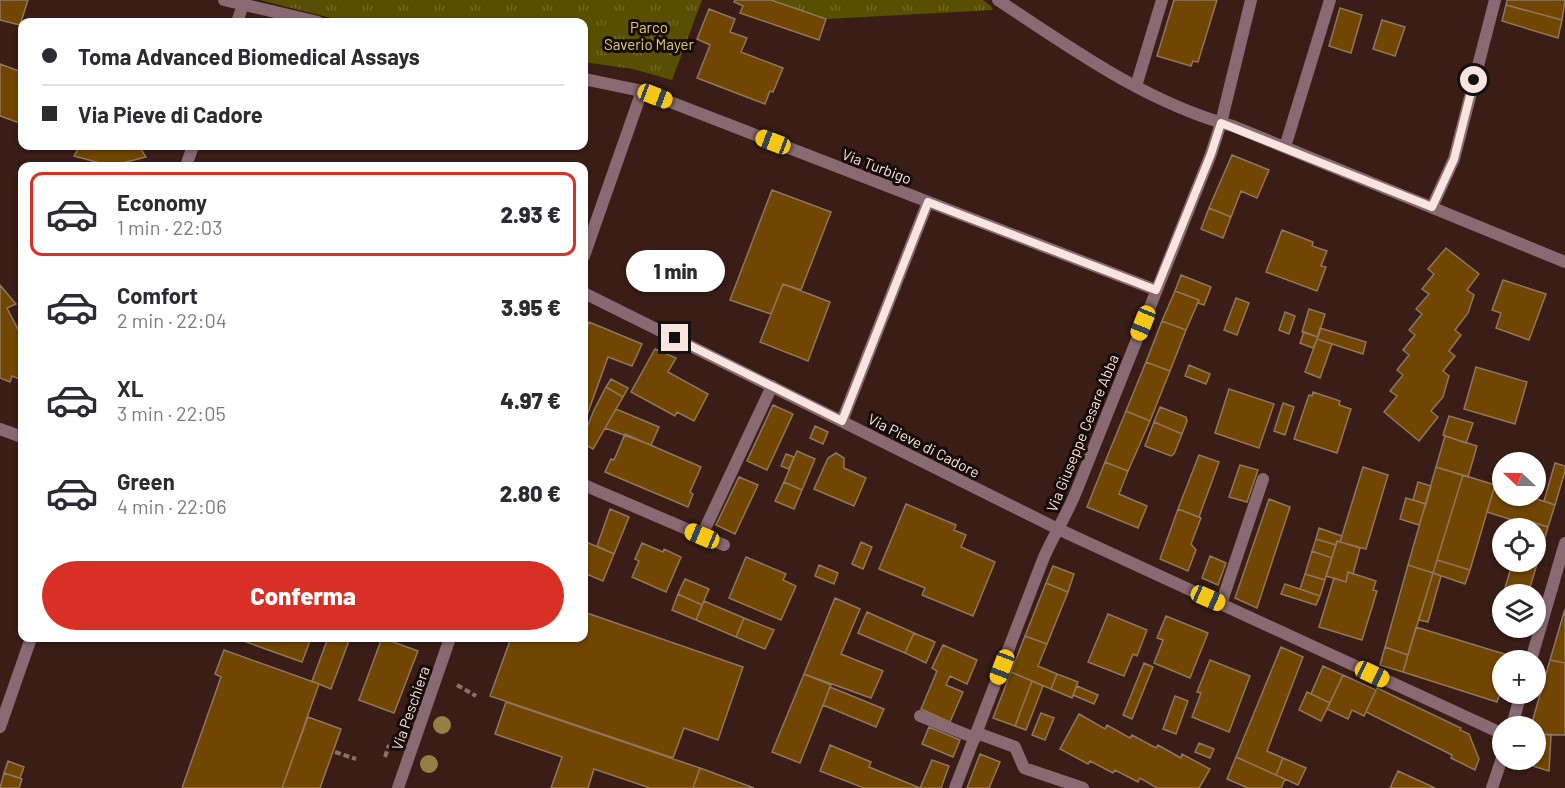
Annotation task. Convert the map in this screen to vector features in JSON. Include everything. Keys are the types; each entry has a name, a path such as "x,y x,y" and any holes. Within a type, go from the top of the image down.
{"street":[{"path":"224,0 300,18"},
{"path":"998,0 1055,38 1136,86 1180,108 1285,147 1565,262"},
{"path":"1136,86 1162,0"},
{"name":"Via Giuseppe Cesare Abba","path":"955,788 1044,557 1076,492 1211,154 1221,123 1251,0"},
{"path":"1285,147 1330,0"},
{"path":"1432,207 1454,159 1495,0"},
{"path":"238,18 243,5"},
{"name":"Via Turbigo","path":"588,80 642,91 1156,290"},
{"path":"588,245 642,91"},
{"path":"842,421 928,202"},
{"name":"Via Pieve di Cadore","path":"588,295 1058,529 1492,730"},
{"path":"702,536 772,386"},
{"path":"0,429 18,436"},
{"path":"1221,604 1263,479"},
{"path":"588,487 724,545"},
{"path":"1534,650 1565,543"},
{"path":"0,727 30,642"},
{"name":"Via Peschiera","path":"399,788 449,642"},
{"path":"920,716 1015,747 1024,768 1083,788"},
{"path":"1492,788 1498,770"}],"path":[{"path":"457,685 476,696"},
{"path":"386,757 389,745"},
{"path":"335,752 356,759"}],"green space":[{"name":"Parco Saverio Mayer","path":"260,0 702,0 672,80 633,69 588,63 588,18 331,18"},
{"path":"771,0 983,0 993,10 826,19"}],"building":[{"path":"0,0 28,0 22,18 18,18 18,24 0,20"},
{"path":"735,0 771,0 826,19 819,40 740,13 743,6 734,2"},
{"path":"1174,0 1217,0 1198,62 1193,61 1191,66 1157,56"},
{"path":"1507,0 1565,0 1562,20 1506,5"},
{"path":"1506,5 1562,20 1558,38 1502,21"},
{"path":"1340,8 1362,15 1351,53 1329,46"},
{"path":"709,9 735,19 730,32 747,38 741,52 783,68 765,104 697,78 710,45 697,39"},
{"path":"1382,20 1405,27 1395,56 1373,49"},
{"path":"0,64 18,71 18,123 0,116"},
{"path":"78,150 142,150 146,157 127,162 96,162 74,156"},
{"path":"1232,155 1269,170 1257,198 1241,191 1231,217 1209,208"},
{"path":"772,190 831,212 801,290 783,284 771,314 730,300"},
{"path":"1209,208 1231,217 1223,238 1201,229"},
{"path":"1282,230 1313,242 1312,246 1327,251 1321,266 1326,267 1317,291 1266,272"},
{"path":"1446,248 1479,274 1467,290 1474,295 1468,313 1455,330 1461,335 1449,351 1455,356 1443,371 1449,376 1443,397 1431,411 1438,417 1419,441 1384,412 1397,396 1390,391 1403,375 1397,370 1409,355 1403,350 1415,335 1409,330 1422,314 1416,309 1429,294 1422,289 1434,274 1428,269"},
{"path":"1181,275 1211,287 1204,305 1198,303 1199,300 1175,291"},
{"path":"1503,280 1546,294 1529,340 1496,328 1501,313 1492,310"},
{"path":"783,284 830,302 808,361 760,342"},
{"path":"0,285 16,304 7,308 18,329 18,378 12,376 10,382 0,378"},
{"path":"1175,291 1199,300 1186,330 1162,321"},
{"path":"1236,298 1249,303 1237,335 1224,330"},
{"path":"1309,309 1325,314 1318,337 1302,332"},
{"path":"1285,312 1295,316 1289,334 1279,330"},
{"path":"1162,321 1186,330 1170,371 1146,362"},
{"path":"589,322 642,344 632,366 608,357 588,412"},
{"path":"1320,328 1366,342 1363,354 1317,339"},
{"path":"1304,332 1318,337 1313,348 1300,343"},
{"path":"1317,339 1332,344 1320,378 1305,372"},
{"path":"655,349 676,358 668,372 708,394 694,421 677,412 675,416 631,392"},
{"path":"1146,362 1170,371 1150,421 1126,411"},
{"path":"1189,365 1210,374 1206,384 1185,376"},
{"path":"1476,367 1527,382 1515,424 1464,409"},
{"path":"611,379 628,388 623,397 606,387"},
{"path":"606,387 623,397 593,449 588,446 588,425"},
{"path":"1229,389 1274,404 1259,448 1215,433"},
{"path":"1313,392 1340,401 1339,405 1351,409 1337,453 1294,439 1309,395 1312,396"},
{"path":"1283,403 1294,407 1285,435 1274,431"},
{"path":"773,405 793,414 767,470 747,461"},
{"path":"1160,407 1186,417 1187,421 1182,434 1154,422"},
{"path":"616,409 659,427 651,445 605,428"},
{"path":"1126,411 1150,421 1128,471 1105,462"},
{"path":"1449,416 1473,423 1466,443 1443,435"},
{"path":"1154,422 1182,434 1171,456 1145,446"},
{"path":"815,426 828,432 823,444 810,438"},
{"path":"625,434 701,467 690,492 693,494 688,507 605,472 611,459 614,460"},
{"path":"1445,436 1477,446 1468,477 1436,467"},
{"path":"797,451 815,459 802,490 784,482"},
{"path":"836,453 844,458 844,468 866,478 854,506 814,489 828,458"},
{"path":"786,454 794,457 789,469 781,466"},
{"path":"1199,455 1219,462 1199,517 1178,509"},
{"path":"1105,462 1128,471 1119,494 1147,506 1138,528 1087,507"},
{"path":"1555,463 1565,466 1555,505 1546,502"},
{"path":"1240,465 1258,470 1247,502 1229,497"},
{"path":"1363,467 1388,475 1366,549 1340,542"},
{"path":"1436,467 1463,475 1433,573 1408,565"},
{"path":"1463,475 1492,484 1492,495 1470,570 1437,560"},
{"path":"739,477 758,485 735,534 716,525"},
{"path":"784,482 802,490 794,509 775,501"},
{"path":"1418,482 1431,486 1426,504 1413,500"},
{"path":"1492,495 1492,506 1546,506 1546,502 1555,505 1548,527 1546,526 1546,518 1506,518 1487,512"},
{"path":"1406,498 1426,504 1419,525 1400,519"},
{"path":"1269,499 1290,507 1257,608 1235,598"},
{"path":"906,504 956,525 954,530 966,535 961,547 995,562 973,616 922,595 925,588 879,569"},
{"path":"610,509 629,517 614,554 597,546"},
{"path":"1178,509 1201,518 1191,544 1196,550 1188,571 1160,559"},
{"path":"1319,528 1342,536 1340,542 1337,541 1336,545 1316,539"},
{"path":"1316,539 1336,545 1332,558 1312,551"},
{"path":"1337,541 1360,548 1353,574 1348,572 1346,582 1326,576"},
{"path":"861,542 872,547 863,569 852,564"},
{"path":"588,543 614,554 603,581 588,575"},
{"path":"642,543 681,557 666,592 632,577 639,561 635,559"},
{"path":"1312,551 1332,558 1325,580 1305,574"},
{"path":"1210,556 1226,563 1218,585 1202,578"},
{"path":"746,557 786,574 783,580 796,586 781,620 729,598"},
{"path":"1437,560 1470,570 1465,584 1433,573"},
{"path":"819,565 838,573 834,584 815,576"},
{"path":"1408,565 1433,573 1408,655 1385,647"},
{"path":"1053,566 1074,574 1068,592 1046,583"},
{"path":"1348,572 1376,581 1373,590 1377,591 1362,640 1319,627 1334,578 1346,582"},
{"path":"1510,572 1535,572 1531,584 1506,584"},
{"path":"1433,573 1441,576 1428,622 1419,620"},
{"path":"1305,574 1325,580 1320,596 1300,589"},
{"path":"685,579 709,589 702,605 678,594"},
{"path":"1046,583 1068,592 1047,644 1025,636"},
{"path":"1285,584 1320,596 1316,605 1281,594"},
{"path":"678,594 702,605 696,620 672,610"},
{"path":"835,598 860,609 841,654 883,671 871,698 804,674"},
{"path":"704,601 744,618 736,637 696,620"},
{"path":"1565,609 1565,663 1550,660"},
{"path":"867,612 914,633 905,653 858,633"},
{"path":"588,613 743,667 718,740 684,728 673,758 490,696 510,642 588,642"},
{"path":"1108,614 1147,630 1137,656 1133,654 1124,676 1088,662"},
{"path":"1166,616 1208,633 1190,678 1154,663 1163,640 1157,638"},
{"path":"744,618 774,630 765,649 736,637"},
{"path":"1416,627 1492,650 1492,700 1403,672"},
{"path":"914,633 935,642 926,663 905,653"},
{"path":"1025,636 1047,644 1038,666 1057,674 1051,689 1011,672"},
{"path":"246,642 310,642 302,662"},
{"path":"327,642 349,642 331,689 312,681"},
{"path":"381,642 393,642 418,651 394,713 359,700"},
{"path":"943,645 977,660 967,684 950,676 946,685 963,692 950,722 921,709 937,671 932,668"},
{"path":"1281,647 1303,657 1267,751 1283,758 1276,775 1236,757"},
{"path":"1385,647 1408,655 1403,672 1380,665"},
{"path":"224,650 319,684 282,788 182,788 221,677 215,674"},
{"path":"1210,660 1250,676 1229,732 1192,717 1201,693 1197,692"},
{"path":"1550,660 1565,663 1565,735 1546,734 1546,716 1534,716 1537,704 1546,704 1546,674"},
{"path":"1144,663 1153,667 1132,719 1123,715"},
{"path":"1323,666 1343,675 1330,703 1311,694"},
{"path":"1011,672 1032,681 1015,726 993,718"},
{"path":"804,674 831,685 800,763 772,752"},
{"path":"1057,674 1078,682 1072,698 1051,689"},
{"path":"1343,675 1376,690 1364,716 1352,710 1348,719 1327,709"},
{"path":"1032,681 1043,686 1026,730 1015,726"},
{"path":"1077,686 1098,695 1094,704 1073,695"},
{"path":"830,687 884,709 876,727 823,705"},
{"path":"1377,688 1469,734 1479,759 1475,770 1451,758 1452,755 1366,712"},
{"path":"1307,692 1330,703 1321,721 1299,710"},
{"path":"1175,696 1188,701 1176,734 1163,729"},
{"path":"506,702 700,768 693,788 650,788 594,769 588,788 551,788 562,757 495,734"},
{"path":"1041,713 1054,718 1045,740 1032,735"},
{"path":"1079,714 1105,729 1107,725 1130,738 1132,735 1156,748 1158,745 1181,758 1182,754 1210,769 1199,788 1157,788 1140,778 1138,782 1090,761 1088,764 1060,749"},
{"path":"308,717 341,729 320,788 282,788"},
{"path":"929,727 960,740 953,757 922,744"},
{"path":"1546,735 1551,735 1549,771 1546,770"},
{"path":"1199,743 1214,749 1210,758 1195,752"},
{"path":"830,745 871,762 869,767 920,788 864,788 820,771"},
{"path":"980,754 1000,762 989,788 967,788"},
{"path":"1236,757 1285,779 1281,788 1248,788 1227,779"},
{"path":"1283,758 1306,768 1298,785 1276,775"},
{"path":"932,760 949,766 941,788 920,788"},
{"path":"8,761 24,767 20,778 4,773"},
{"path":"700,768 754,788 693,788"},
{"path":"1398,771 1435,788 1390,788"},
{"path":"4,773 22,779 19,788 0,788"}],"route":[{"path":"675,338 842,421 928,202 1156,290 1211,154 1221,123 1432,207 1454,159 1474,80"}]}
